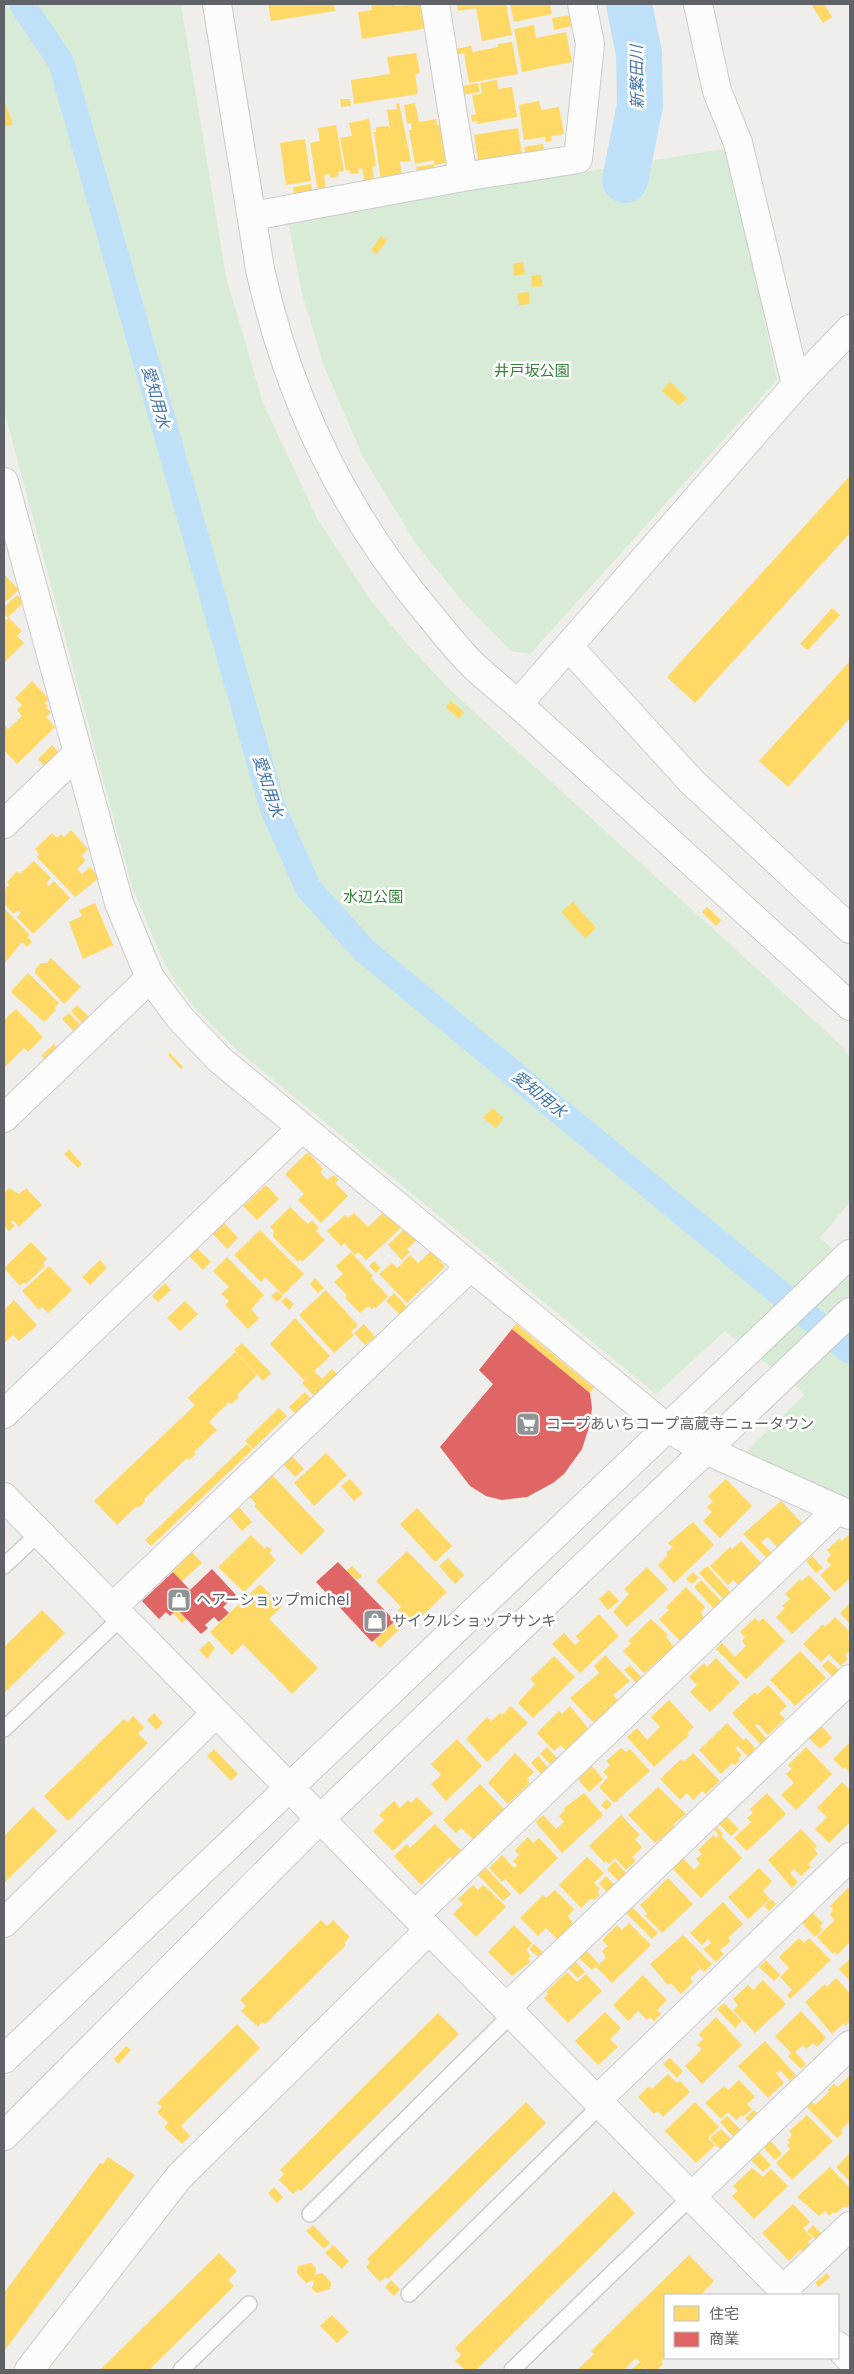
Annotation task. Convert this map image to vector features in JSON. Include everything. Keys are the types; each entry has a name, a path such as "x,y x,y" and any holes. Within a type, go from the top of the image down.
{"street":[{"path":"217,4 260,269 282,354 299,400 345,496 403,583 474,666 850,1006"},
{"path":"435,4 463,177"},
{"path":"252,216 463,177 578,160 590,44 582,4"},
{"path":"698,4 717,91 738,143 796,385"},
{"path":"518,704 796,385 850,329"},
{"path":"4,482 8,520 77,754 118,903 150,978 180,1018 220,1060 667,1428 706,1450 844,1512 422,1923 179,2177 29,2370"},
{"path":"569,647 692,782 850,929"},
{"path":"4,824 77,754"},
{"path":"4,1118 150,978"},
{"path":"4,1414 302,1128"},
{"path":"4,2059 843,1261"},
{"path":"117,1612 470,1267"},
{"path":"4,2136 320,1819 850,1312"},
{"path":"4,1497 785,2293 850,2226"},
{"path":"509,2011 850,1679"},
{"path":"4,1923 216,1713"},
{"path":"599,2103 850,1857"},
{"path":"691,2197 850,2045"},
{"path":"839,2347 850,2359"}],"lane":[{"path":"4,1566 39,1533"},
{"path":"4,1728 117,1612"},
{"path":"310,2214 509,2011"},
{"path":"409,2294 599,2103"},
{"path":"512,2370 691,2197"},
{"path":"181,2370 249,2304"}],"green space":[{"name":"水辺公園","path":"4,4 181,4 226,277 263,403 317,518 371,601 449,689 843,1047 850,1058 850,1202 820,1238 850,1263 850,1501 743,1455 805,1394 725,1331 656,1394 236,1049 196,1009 177,984 162,958 132,887 4,410"},
{"name":"井戸坂公園","path":"729,148 777,380 530,654 511,651 464,603 416,544 363,457 324,366 302,294 288,221"}],"building: 住宅":[{"path":"268,4 334,4 335,11 271,21"},
{"path":"395,4 395,6 423,4 427,28 362,39 358,12 372,10 371,6"},
{"path":"457,4 506,4 512,35 482,41 476,8 458,11"},
{"path":"510,4 550,4 552,14 514,22"},
{"path":"811,4 824,4 832,17 823,23"},
{"path":"570,15 572,26 554,30 552,18"},
{"path":"534,25 536,38 566,32 572,62 522,72 514,29"},
{"path":"512,42 518,74 469,83 464,53 456,55 455,49 471,46 473,52 498,47 498,44"},
{"path":"416,53 420,73 415,74 418,94 354,104 351,80 390,74 387,57"},
{"path":"497,80 498,89 512,87 517,117 477,124 477,121 472,122 471,115 476,114 472,95 482,94 480,83"},
{"path":"478,83 480,92 463,95 461,86"},
{"path":"4,99 13,124 4,127"},
{"path":"340,99 350,99 351,106 341,107"},
{"path":"539,101 541,110 559,107 564,134 551,136 552,141 546,142 545,137 524,140 519,105"},
{"path":"399,103 411,161 400,162 402,177 381,181 374,132 376,132 376,127 388,126 390,130 387,110 397,109 396,104"},
{"path":"415,103 419,122 436,119 437,125 442,124 448,159 445,159 445,163 434,165 434,160 415,164 409,130 412,130 411,123 407,124 404,105"},
{"path":"369,119 376,166 372,167 375,182 365,184 362,168 358,169 359,173 350,174 350,170 346,171 340,138 352,136 349,123"},
{"path":"336,125 344,171 338,172 339,176 330,178 330,174 324,175 326,191 318,192 310,143 320,141 318,128"},
{"path":"518,128 522,154 489,163 489,159 478,160 474,135"},
{"path":"305,139 311,181 286,185 280,143"},
{"path":"543,144 545,154 526,157 524,147"},
{"path":"434,164 435,172 418,176 416,167"},
{"path":"311,184 313,193 294,196 293,187"},
{"path":"381,236 387,240 377,254 371,250"},
{"path":"523,262 525,274 514,276 513,264"},
{"path":"541,275 543,286 532,287 531,276"},
{"path":"529,292 530,304 519,305 517,293"},
{"path":"670,382 687,398 679,406 662,391"},
{"path":"850,476 850,533 695,703 667,677"},
{"path":"4,574 19,590 4,603"},
{"path":"17,595 24,602 8,617 22,631 17,636 24,643 4,663 4,622 8,618 4,614 4,607"},
{"path":"832,608 840,615 808,650 800,644"},
{"path":"850,661 850,718 788,787 759,761"},
{"path":"32,681 49,699 45,703 48,706 46,708 51,712 46,717 55,727 17,764 4,750 4,724 8,729 22,716 17,710 22,705 15,698"},
{"path":"451,701 464,712 459,719 446,707"},
{"path":"52,745 58,752 44,766 38,759"},
{"path":"71,830 88,849 81,856 86,860 77,869 82,874 90,867 99,878 75,897 37,857 39,854 35,849 52,833 57,838 61,834 64,837"},
{"path":"34,861 51,878 46,883 49,886 54,881 70,898 33,934 17,917 21,913 18,910 14,914 4,904 4,890 9,885 7,882 17,871 20,874"},
{"path":"573,902 596,928 585,938 561,912"},
{"path":"95,903 113,945 83,959 69,922 82,916 79,910"},
{"path":"707,907 721,920 716,926 702,912"},
{"path":"4,908 30,935 28,937 32,942 27,947 22,942 4,964"},
{"path":"51,958 81,987 64,1004 35,973 36,968 41,963 47,963"},
{"path":"28,973 59,1003 55,1008 56,1010 44,1022 12,993 12,990"},
{"path":"77,1005 90,1018 83,1025 71,1011"},
{"path":"16,1009 43,1037 28,1052 24,1048 5,1067 4,1020"},
{"path":"69,1013 82,1026 75,1033 62,1019"},
{"path":"54,1044 58,1049 46,1060 41,1056"},
{"path":"170,1053 183,1067 181,1069 168,1055"},
{"path":"492,1108 504,1118 496,1128 483,1118"},
{"path":"69,1149 82,1164 78,1168 64,1154"},
{"path":"308,1152 323,1169 320,1172 327,1180 334,1175 339,1180 335,1183 348,1196 321,1223 298,1200 304,1194 285,1174"},
{"path":"266,1185 279,1199 257,1220 243,1206"},
{"path":"9,1188 19,1194 26,1188 42,1205 19,1227 13,1220 11,1222 15,1226 9,1231 4,1228 4,1193"},
{"path":"290,1207 308,1224 312,1220 319,1228 316,1231 325,1240 302,1262 300,1259 298,1262 273,1237 274,1231 270,1227"},
{"path":"385,1211 401,1228 366,1260 358,1252 355,1255 344,1243 341,1246 327,1231 345,1215 348,1218 354,1213 368,1227"},
{"path":"223,1222 238,1238 227,1249 212,1233"},
{"path":"405,1228 417,1240 407,1249 410,1252 402,1260 388,1245"},
{"path":"260,1230 304,1274 283,1295 265,1277 261,1282 234,1255"},
{"path":"31,1242 47,1259 43,1263 45,1266 26,1284 24,1282 20,1286 4,1268"},
{"path":"197,1248 211,1262 203,1270 189,1256"},
{"path":"431,1251 445,1267 407,1303 379,1274 392,1263 397,1268 410,1255 418,1263"},
{"path":"351,1252 388,1296 376,1308 372,1309 368,1306 360,1313 345,1298 347,1295 334,1282 343,1274 336,1266"},
{"path":"227,1257 264,1295 251,1309 259,1318 248,1329 225,1305 229,1301 221,1294 229,1287 213,1271"},
{"path":"100,1260 107,1268 90,1285 82,1277"},
{"path":"374,1261 381,1268 376,1273 369,1266"},
{"path":"49,1266 72,1290 48,1313 42,1307 39,1310 22,1291"},
{"path":"315,1278 324,1288 318,1293 310,1284"},
{"path":"165,1283 171,1290 158,1302 152,1296"},
{"path":"326,1290 358,1325 351,1332 354,1335 334,1353 299,1315"},
{"path":"277,1291 283,1296 277,1302 271,1296"},
{"path":"394,1293 408,1308 401,1316 386,1301"},
{"path":"286,1297 294,1304 289,1310 281,1301"},
{"path":"14,1300 37,1325 19,1341 13,1335 4,1343 4,1310"},
{"path":"185,1301 198,1314 180,1331 167,1318"},
{"path":"295,1318 330,1356 314,1371 322,1379 332,1369 338,1375 314,1396 302,1383 309,1376 304,1380 270,1344"},
{"path":"364,1324 375,1337 365,1345 354,1333"},
{"path":"516,1324 594,1388 590,1393 512,1329"},
{"path":"242,1343 271,1373 263,1381 234,1350"},
{"path":"235,1352 257,1375 237,1395 239,1397 231,1404 229,1402 209,1422 217,1430 194,1452 196,1454 189,1460 187,1458 144,1499 145,1501 139,1508 137,1506 117,1525 94,1501 195,1405 188,1398"},
{"path":"305,1392 311,1399 296,1414 289,1407"},
{"path":"279,1408 287,1416 253,1449 245,1441"},
{"path":"247,1444 252,1450 151,1546 145,1540"},
{"path":"326,1453 347,1475 314,1506 294,1483"},
{"path":"291,1455 304,1469 295,1477 282,1463"},
{"path":"272,1475 325,1531 301,1555 254,1506 256,1504 249,1496"},
{"path":"350,1479 363,1493 354,1501 341,1486"},
{"path":"726,1479 752,1506 720,1538 703,1521 712,1512 707,1507 713,1501 708,1496"},
{"path":"781,1501 802,1523 777,1547 768,1537 761,1542 773,1554 768,1559 743,1534"},
{"path":"238,1506 252,1522 242,1531 228,1515"},
{"path":"417,1508 452,1546 435,1562 400,1524"},
{"path":"693,1522 714,1545 674,1583 658,1565 668,1555 666,1553 673,1547 668,1543"},
{"path":"849,1534 850,1578 835,1592 820,1575 831,1565 826,1560 831,1555 827,1550 840,1538 842,1541"},
{"path":"251,1535 265,1549 267,1546 272,1550 269,1553 276,1560 244,1592 218,1567"},
{"path":"741,1541 761,1563 738,1585 733,1580 728,1585 710,1566 730,1547 732,1549"},
{"path":"191,1551 202,1563 182,1581 171,1570"},
{"path":"407,1551 447,1592 413,1625 398,1610 401,1607 376,1581"},
{"path":"812,1556 823,1568 816,1573 806,1561"},
{"path":"448,1558 464,1575 455,1584 439,1566"},
{"path":"352,1566 362,1576 357,1580 346,1571"},
{"path":"707,1566 732,1594 724,1600 699,1573"},
{"path":"647,1567 668,1589 627,1627 613,1612 629,1594 624,1589"},
{"path":"693,1572 699,1578 692,1584 686,1579"},
{"path":"809,1575 831,1598 792,1634 776,1617 785,1608 782,1606 790,1599 785,1594 800,1579 802,1581"},
{"path":"701,1580 722,1602 714,1609 694,1587"},
{"path":"260,1584 282,1606 269,1619 318,1668 292,1694 243,1644 232,1655 210,1632"},
{"path":"686,1587 705,1607 701,1612 705,1620 681,1642 659,1619 669,1610 666,1607"},
{"path":"609,1590 619,1601 608,1610 599,1599"},
{"path":"850,1603 850,1624 840,1613"},
{"path":"177,1609 187,1619 182,1623 173,1613"},
{"path":"42,1610 65,1633 4,1693 4,1647"},
{"path":"599,1614 619,1636 580,1673 552,1644 564,1633 575,1645 580,1641 576,1636"},
{"path":"399,1617 405,1624 380,1648 374,1641"},
{"path":"835,1617 850,1632 848,1636 850,1650 845,1656 848,1659 841,1666 829,1654 821,1662 803,1644 823,1624 825,1627"},
{"path":"755,1618 759,1622 763,1618 785,1641 746,1679 716,1649 722,1643 735,1657 746,1646 742,1641 745,1637 740,1632"},
{"path":"651,1619 668,1635 666,1637 674,1647 644,1673 623,1651 631,1643 628,1641"},
{"path":"209,1641 215,1648 207,1659 199,1650"},
{"path":"800,1651 826,1678 795,1706 770,1680"},
{"path":"605,1655 630,1681 613,1695 619,1701 594,1723 570,1698 599,1673 594,1666"},
{"path":"554,1656 575,1677 533,1718 518,1703 535,1684 530,1679"},
{"path":"716,1658 740,1683 710,1712 690,1692 697,1685 689,1677 704,1663 707,1667"},
{"path":"828,1660 839,1670 833,1677 822,1666"},
{"path":"630,1665 643,1679 637,1684 624,1670"},
{"path":"768,1685 787,1706 779,1713 785,1719 768,1735 758,1724 755,1726 767,1739 761,1745 732,1713 755,1692 757,1695"},
{"path":"669,1700 694,1727 687,1733 689,1735 654,1767 627,1737 637,1728 647,1740 660,1727 651,1717"},
{"path":"511,1706 528,1723 487,1762 466,1739 487,1717 491,1721 500,1713 502,1715"},
{"path":"570,1706 588,1728 566,1750 560,1745 554,1751 537,1733 559,1711 562,1714"},
{"path":"154,1713 163,1723 156,1730 147,1720"},
{"path":"133,1716 144,1727 138,1734 148,1743 68,1821 44,1796 124,1719 127,1722"},
{"path":"727,1723 743,1740 746,1738 757,1750 749,1758 738,1746 735,1748 742,1755 738,1759 740,1760 735,1765 732,1763 721,1774 699,1750"},
{"path":"820,1724 832,1738 820,1749 807,1736"},
{"path":"457,1739 482,1766 446,1801 431,1784 441,1775 431,1764"},
{"path":"850,1742 850,1773 833,1759"},
{"path":"547,1747 558,1759 552,1766 540,1754"},
{"path":"806,1747 832,1774 796,1810 781,1795 794,1783 786,1774 792,1769 788,1765"},
{"path":"621,1748 626,1752 630,1749 650,1771 614,1803 599,1787 608,1777 603,1772 610,1765 606,1761"},
{"path":"214,1749 238,1774 231,1781 207,1756"},
{"path":"515,1753 534,1772 527,1779 530,1783 508,1804 488,1783"},
{"path":"693,1753 720,1781 706,1794 702,1791 693,1800 687,1793 680,1800 660,1779 681,1759 684,1762"},
{"path":"538,1756 549,1768 542,1775 531,1763"},
{"path":"590,1764 603,1779 589,1792 576,1777"},
{"path":"842,1782 850,1790 850,1822 829,1843 815,1829 827,1817 817,1808"},
{"path":"480,1784 504,1809 473,1839 461,1828 456,1833 443,1820"},
{"path":"658,1787 686,1814 673,1825 675,1827 655,1843 628,1815"},
{"path":"584,1793 603,1815 562,1853 535,1822 543,1815 556,1829 564,1822 559,1816 565,1810 564,1808"},
{"path":"767,1793 786,1814 747,1851 734,1838 751,1822 747,1818 753,1813 750,1809"},
{"path":"417,1797 433,1813 393,1851 373,1831 384,1820 379,1815 394,1801 400,1808 408,1800 411,1803"},
{"path":"607,1799 612,1805 606,1810 601,1805"},
{"path":"33,1807 57,1831 4,1883 4,1836"},
{"path":"621,1815 640,1835 635,1839 642,1848 632,1857 636,1861 626,1870 615,1858 609,1864 606,1861 605,1863 589,1846"},
{"path":"727,1817 739,1829 731,1836 719,1824"},
{"path":"435,1824 463,1852 454,1861 450,1857 421,1885 394,1856 407,1844 410,1848"},
{"path":"717,1827 723,1834 721,1836 742,1858 701,1898 671,1867 682,1857 694,1870 700,1864 696,1859 702,1854 698,1850 713,1835 716,1838 719,1836 714,1829"},
{"path":"801,1829 817,1846 814,1849 818,1854 808,1864 811,1867 801,1876 794,1869 790,1873 798,1882 792,1888 768,1860"},
{"path":"528,1837 533,1843 539,1838 558,1858 520,1895 505,1879 502,1882 489,1868 502,1855 514,1868 517,1865 513,1861 519,1855 515,1850"},
{"path":"587,1857 604,1873 594,1883 600,1889 597,1892 600,1895 594,1900 591,1898 581,1908 559,1885"},
{"path":"615,1861 628,1875 620,1883 607,1869"},
{"path":"485,1867 511,1894 503,1901 477,1874"},
{"path":"759,1868 772,1881 763,1891 770,1899 748,1919 728,1897"},
{"path":"606,1876 616,1886 608,1893 599,1884"},
{"path":"668,1878 693,1904 662,1933 645,1916 647,1913 640,1905"},
{"path":"473,1885 478,1890 483,1885 486,1887 506,1907 476,1937 453,1914 463,1904 458,1899"},
{"path":"848,1888 850,1891 850,1942 837,1955 835,1952 833,1954 817,1937 835,1920 830,1915 833,1909 830,1906"},
{"path":"555,1890 574,1909 568,1916 573,1923 557,1939 546,1928 538,1936 520,1918 543,1895 546,1898"},
{"path":"771,1899 776,1904 769,1911 764,1906"},
{"path":"723,1902 743,1924 728,1938 731,1941 720,1950 724,1954 716,1962 703,1949 711,1943 708,1939 702,1945 690,1933"},
{"path":"632,1907 658,1933 652,1939 626,1913"},
{"path":"813,1913 823,1923 820,1926 823,1929 815,1937 802,1923"},
{"path":"321,1920 327,1926 333,1920 350,1937 344,1943 346,1945 265,2024 262,2022 258,2027 241,2011 246,2006 240,2000"},
{"path":"629,1923 651,1945 612,1983 596,1967 606,1958 602,1951 608,1946 602,1940 617,1925 622,1930"},
{"path":"514,1925 532,1943 526,1950 531,1956 528,1959 530,1962 512,1976 488,1952"},
{"path":"683,1935 712,1964 704,1972 693,1961 700,1969 690,1978 693,1982 681,1994 671,1983 668,1985 650,1964"},
{"path":"799,1938 804,1943 809,1938 831,1960 790,1999 787,1995 792,1990 780,1977 789,1968 779,1957"},
{"path":"534,1944 543,1952 538,1957 529,1949"},
{"path":"586,1950 599,1964 592,1970 578,1957"},
{"path":"850,1959 850,1981 839,1969"},
{"path":"574,1960 585,1972 578,1978 567,1967"},
{"path":"766,1960 780,1975 774,1981 759,1967"},
{"path":"567,1972 577,1982 586,1974 602,1991 568,2023 544,1998 548,1994 546,1992"},
{"path":"643,1975 667,2000 657,2010 661,2014 654,2021 650,2017 647,2020 638,2011 628,2021 613,2005"},
{"path":"836,1978 850,1993 850,2021 845,2026 844,2023 832,2034 805,2002 825,1984 827,1987"},
{"path":"763,1980 786,2004 755,2033 733,2010 738,2005 733,1999 748,1985 753,1990"},
{"path":"724,2003 742,2021 735,2028 717,2009"},
{"path":"801,2011 826,2038 817,2047 813,2043 806,2049 803,2045 795,2052 806,2064 801,2069 788,2056 791,2053 775,2036"},
{"path":"605,2012 621,2028 610,2039 618,2047 598,2065 575,2041"},
{"path":"438,2013 459,2034 301,2191 298,2189 293,2194 279,2180 284,2174 280,2170"},
{"path":"716,2017 742,2045 702,2084 685,2066 702,2049 697,2045 703,2039 699,2034"},
{"path":"237,2024 260,2048 181,2126 190,2136 182,2144 164,2127 168,2123 157,2112 162,2107 157,2103"},
{"path":"765,2041 796,2075 790,2081 780,2070 776,2073 784,2083 768,2098 738,2066"},
{"path":"126,2046 131,2050 118,2064 114,2059"},
{"path":"670,2058 683,2071 677,2078 663,2064"},
{"path":"668,2074 677,2083 680,2081 690,2092 663,2117 658,2111 654,2114 638,2097 649,2086 652,2089"},
{"path":"850,2075 850,2121 840,2131 843,2133 837,2138 807,2107 812,2102 815,2105 829,2092 828,2090 834,2084 838,2087"},
{"path":"739,2080 755,2097 747,2104 752,2109 736,2120 728,2112 721,2119 705,2103 724,2086 728,2090"},
{"path":"526,2102 546,2123 388,2279 385,2277 380,2282 366,2267 370,2262 367,2259"},
{"path":"695,2102 719,2127 708,2138 715,2145 696,2163 665,2131"},
{"path":"754,2110 758,2114 749,2123 745,2118"},
{"path":"807,2115 833,2141 792,2180 776,2163 790,2149 787,2145 790,2143 787,2140 792,2135 789,2131"},
{"path":"727,2116 741,2130 733,2136 720,2122"},
{"path":"721,2129 731,2139 720,2149 710,2138"},
{"path":"770,2140 782,2154 775,2160 763,2147"},
{"path":"758,2151 771,2165 763,2172 750,2159"},
{"path":"850,2153 850,2182 836,2167"},
{"path":"108,2157 135,2175 4,2351 4,2293 100,2163 103,2164"},
{"path":"830,2167 850,2188 850,2204 846,2208 844,2206 835,2214 833,2212 829,2216 825,2211 819,2216 797,2197"},
{"path":"752,2168 763,2177 771,2169 788,2186 754,2219 732,2196 738,2191 733,2186"},
{"path":"274,2187 283,2197 277,2203 268,2193"},
{"path":"614,2191 635,2213 476,2370 465,2370 455,2361 461,2355 455,2348"},
{"path":"793,2204 810,2222 803,2228 812,2238 808,2242 810,2245 803,2252 801,2249 789,2261 762,2233"},
{"path":"313,2225 330,2243 324,2249 306,2231"},
{"path":"813,2225 823,2235 817,2241 807,2231"},
{"path":"333,2245 349,2261 342,2269 325,2253"},
{"path":"219,2253 237,2271 228,2280 234,2286 149,2370 100,2370"},
{"path":"689,2255 714,2281 701,2294 664,2294 664,2359 661,2362 663,2364 657,2370 648,2370 645,2367 642,2370 631,2370 640,2362 636,2358 624,2370 577,2370 594,2354 591,2351"},
{"path":"311,2263 316,2268 315,2275 322,2273 331,2282 330,2289 317,2293 312,2289 314,2280 306,2283 297,2273 298,2266"},
{"path":"827,2273 830,2277 819,2287 815,2283"},
{"path":"391,2280 400,2289 394,2296 385,2287"},
{"path":"332,2315 349,2332 337,2343 320,2326"}],"building: 商業":[{"path":"512,1329 590,1393 592,1408 590,1424 582,1449 564,1474 553,1483 527,1497 502,1500 486,1496 470,1486 440,1447 493,1384 479,1370"},
{"path":"338,1562 395,1621 372,1642 316,1582"},
{"path":"212,1569 236,1595 223,1607 229,1613 219,1622 214,1617 205,1625 208,1628 201,1634 177,1609 170,1616 166,1612 159,1619 142,1601 173,1572 190,1590"}],"waterway":[{"name":"愛知用水","path":"22,4 61,62 272,806 308,888 365,951 850,1351"},
{"name":"新繁田川","path":"625,180 640,105 639,54 629,4"}],"place":[{"name":"コープあいちコープ高蔵寺ニュータウン","path":"528,1424"},
{"name":"ヘアーショップmichel","path":"179,1600"},
{"name":"サイクルショップサンキ","path":"375,1621"}]}
